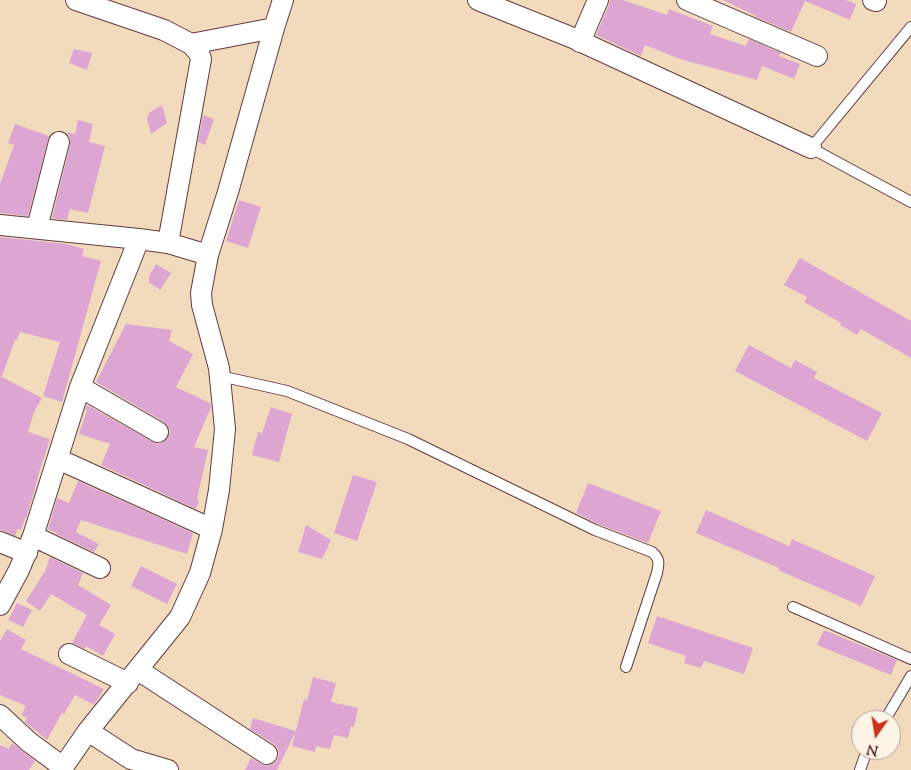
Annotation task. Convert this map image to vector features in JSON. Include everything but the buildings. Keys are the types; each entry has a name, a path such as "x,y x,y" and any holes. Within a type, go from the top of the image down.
{"street":[{"path":"76,0 164,30 191,44 199,53 201,59 168,243"},
{"path":"0,715 28,742 62,768 88,731 180,617 200,573 212,529 219,490 224,429 219,368 202,305 201,293 208,255 283,0"},
{"path":"478,0 580,42 811,148"},
{"path":"580,42 598,0"},
{"path":"687,0 817,56"},
{"path":"191,44 274,28"},
{"path":"37,228 58,142"},
{"path":"0,225 168,243 208,255"},
{"path":"0,605 30,544 80,387 139,239"},
{"path":"80,387 158,432"},
{"path":"58,459 212,529"},
{"path":"0,542 30,544 100,568"},
{"path":"70,654 133,676 267,754"},
{"path":"88,731 132,759 168,770"}],"lane":[{"path":"911,27 811,148 911,202"},
{"path":"220,376 287,391 399,436 595,530 652,552 657,557 659,564 657,573 626,667"},
{"path":"793,607 911,658"},
{"path":"891,710 911,676"}]}
